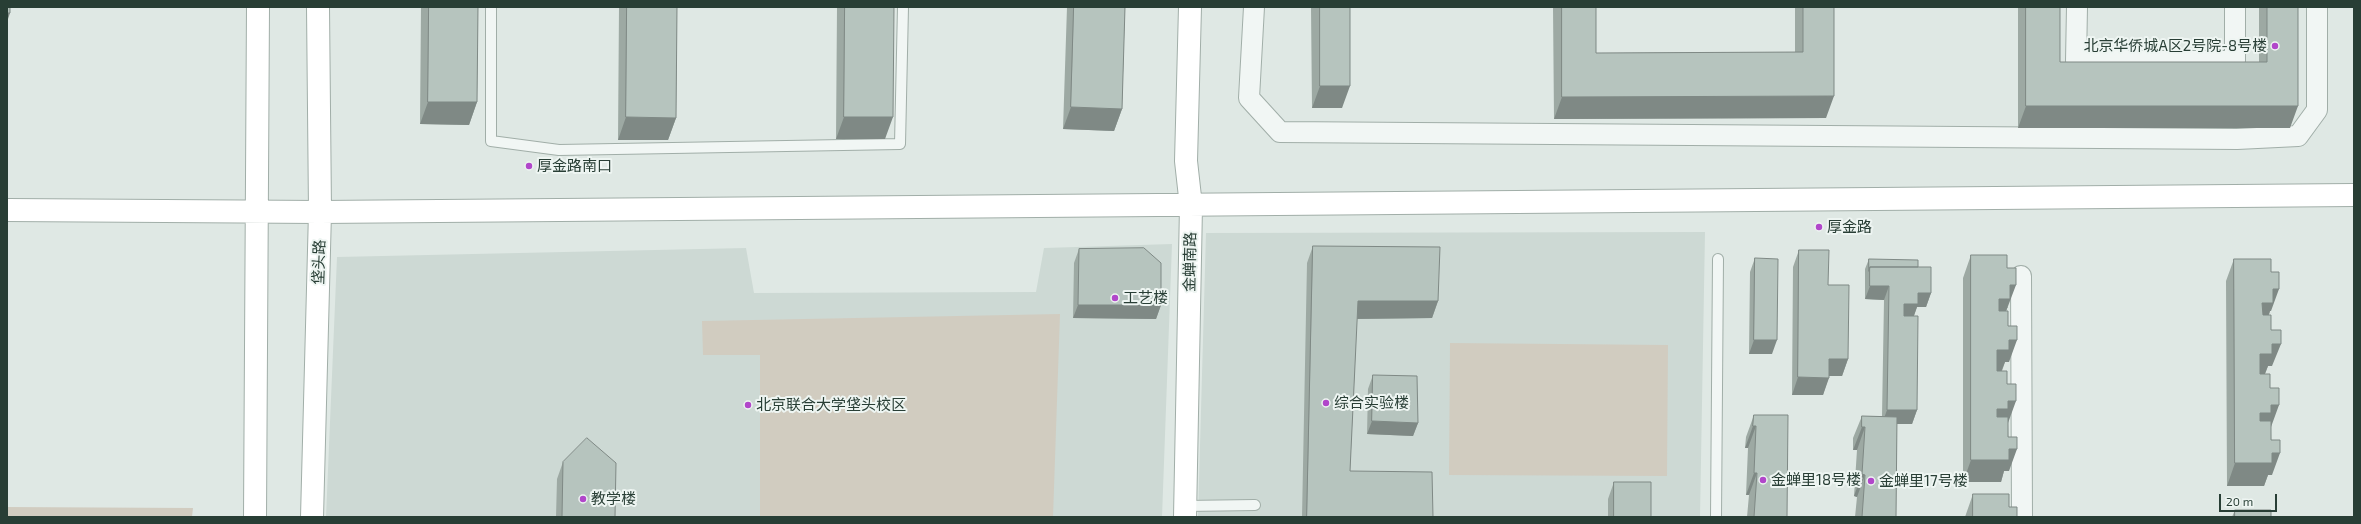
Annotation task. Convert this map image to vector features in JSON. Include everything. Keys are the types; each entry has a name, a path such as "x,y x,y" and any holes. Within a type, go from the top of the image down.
{"street":[{"path":"255,517 258,7"},
{"name":"垡头路","path":"312,517 320,212 318,7"},
{"name":"金蝉南路","path":"1185,511 1191,206 1186,161 1190,7"},
{"path":"1254,7 1249,98 1280,132 2237,139 2298,136 2317,110 2318,7"},
{"path":"2077,7 2076,61 2235,61 2235,7"},
{"path":"7,210 320,212 1191,206 2354,195"},
{"path":"2021,276 2022,517"}],"lane":[{"path":"491,7 491,141 559,150 900,144 903,7"},
{"path":"1716,517 1718,260"},
{"path":"1185,511 1255,505"}],"shaded area":[{"path":"1705,232 1700,517 1198,517 1206,233"},
{"name":"北京联合大学垡头校区","path":"1172,244 1162,517 326,517 337,257 746,248 754,293 1036,292 1044,248"},
{"path":"1060,314 1053,517 760,517 760,355 703,355 702,321"},
{"path":"1450,343 1668,345 1667,476 1449,475"},
{"path":"7,507 193,508 192,517 7,517"}],"building":[{"path":"7,7 10,7 10,13 7,13"},
{"path":"429,7 478,7 477,102 428,102"},
{"path":"627,7 677,7 676,118 626,117"},
{"path":"845,7 894,7 893,117 844,117"},
{"path":"1074,7 1125,7 1122,109 1071,107"},
{"path":"1320,7 1350,7 1350,86 1320,86"},
{"path":"1562,7 1596,7 1596,53 1803,52 1803,7 1834,7 1834,96 1562,97"},
{"path":"2026,7 2060,7 2060,62 2267,62 2267,7 2298,7 2298,106 2026,106"},
{"name":"综合实验楼","path":"1313,246 1440,247 1438,301 1358,301 1350,471 1432,472 1433,517 1307,517"},
{"name":"工艺楼","path":"1144,248 1161,263 1161,305 1078,305 1079,249"},
{"path":"1799,250 1829,250 1828,285 1849,285 1848,359 1829,359 1829,378 1798,377"},
{"path":"1971,255 2007,255 2007,268 2016,268 2016,285 2010,285 2010,299 1999,299 1999,311 2008,311 2008,326 2017,326 2017,340 2009,340 2009,350 1997,350 1997,371 2007,371 2007,384 2016,384 2016,401 2008,401 2008,409 1997,409 1997,417 2008,417 2008,437 2017,437 2017,449 2009,449 2009,460 1971,460"},
{"path":"1755,258 1778,259 1777,340 1754,340"},
{"path":"1869,259 1918,260 1918,267 1870,267 1869,271"},
{"path":"2234,259 2271,259 2271,272 2279,272 2279,289 2273,289 2273,303 2262,303 2263,315 2271,315 2271,330 2281,330 2281,344 2272,344 2272,354 2260,354 2260,374 2270,374 2270,388 2279,388 2279,405 2271,405 2271,413 2260,413 2260,421 2271,421 2271,440 2280,440 2280,453 2272,453 2272,463 2235,463"},
{"path":"1870,267 1931,267 1931,293 1918,293 1918,304 1904,304 1904,316 1918,316 1917,410 1887,410 1889,286 1870,286"},
{"path":"1373,375 1417,376 1418,423 1372,421"},
{"name":"金蝉里18号楼","path":"1754,415 1788,415 1787,517 1754,517 1757,473 1754,473 1756,426 1753,426"},
{"path":"1862,416 1897,417 1896,517 1862,517 1865,475 1862,474 1865,427 1862,427"},
{"name":"教学楼","path":"587,438 616,463 615,517 562,517 563,462"},
{"path":"1614,482 1651,482 1651,517 1614,517"},
{"path":"1973,494 2009,494 2009,507 2017,507 2017,517 1973,517"},
{"path":"2235,510 2271,510 2271,517 2235,517"}],"place":[{"name":"北京华侨城A区2号院-8号楼","path":"2275,46"},
{"name":"厚金路南口","path":"529,166"},
{"name":"厚金路","path":"1819,227"},
{"name":"工艺楼","path":"1115,298"},
{"name":"综合实验楼","path":"1326,403"},
{"name":"北京联合大学垡头校区","path":"748,405"},
{"name":"金蝉里18号楼","path":"1763,480"},
{"name":"金蝉里17号楼","path":"1871,481"},
{"name":"教学楼","path":"583,499"}]}
